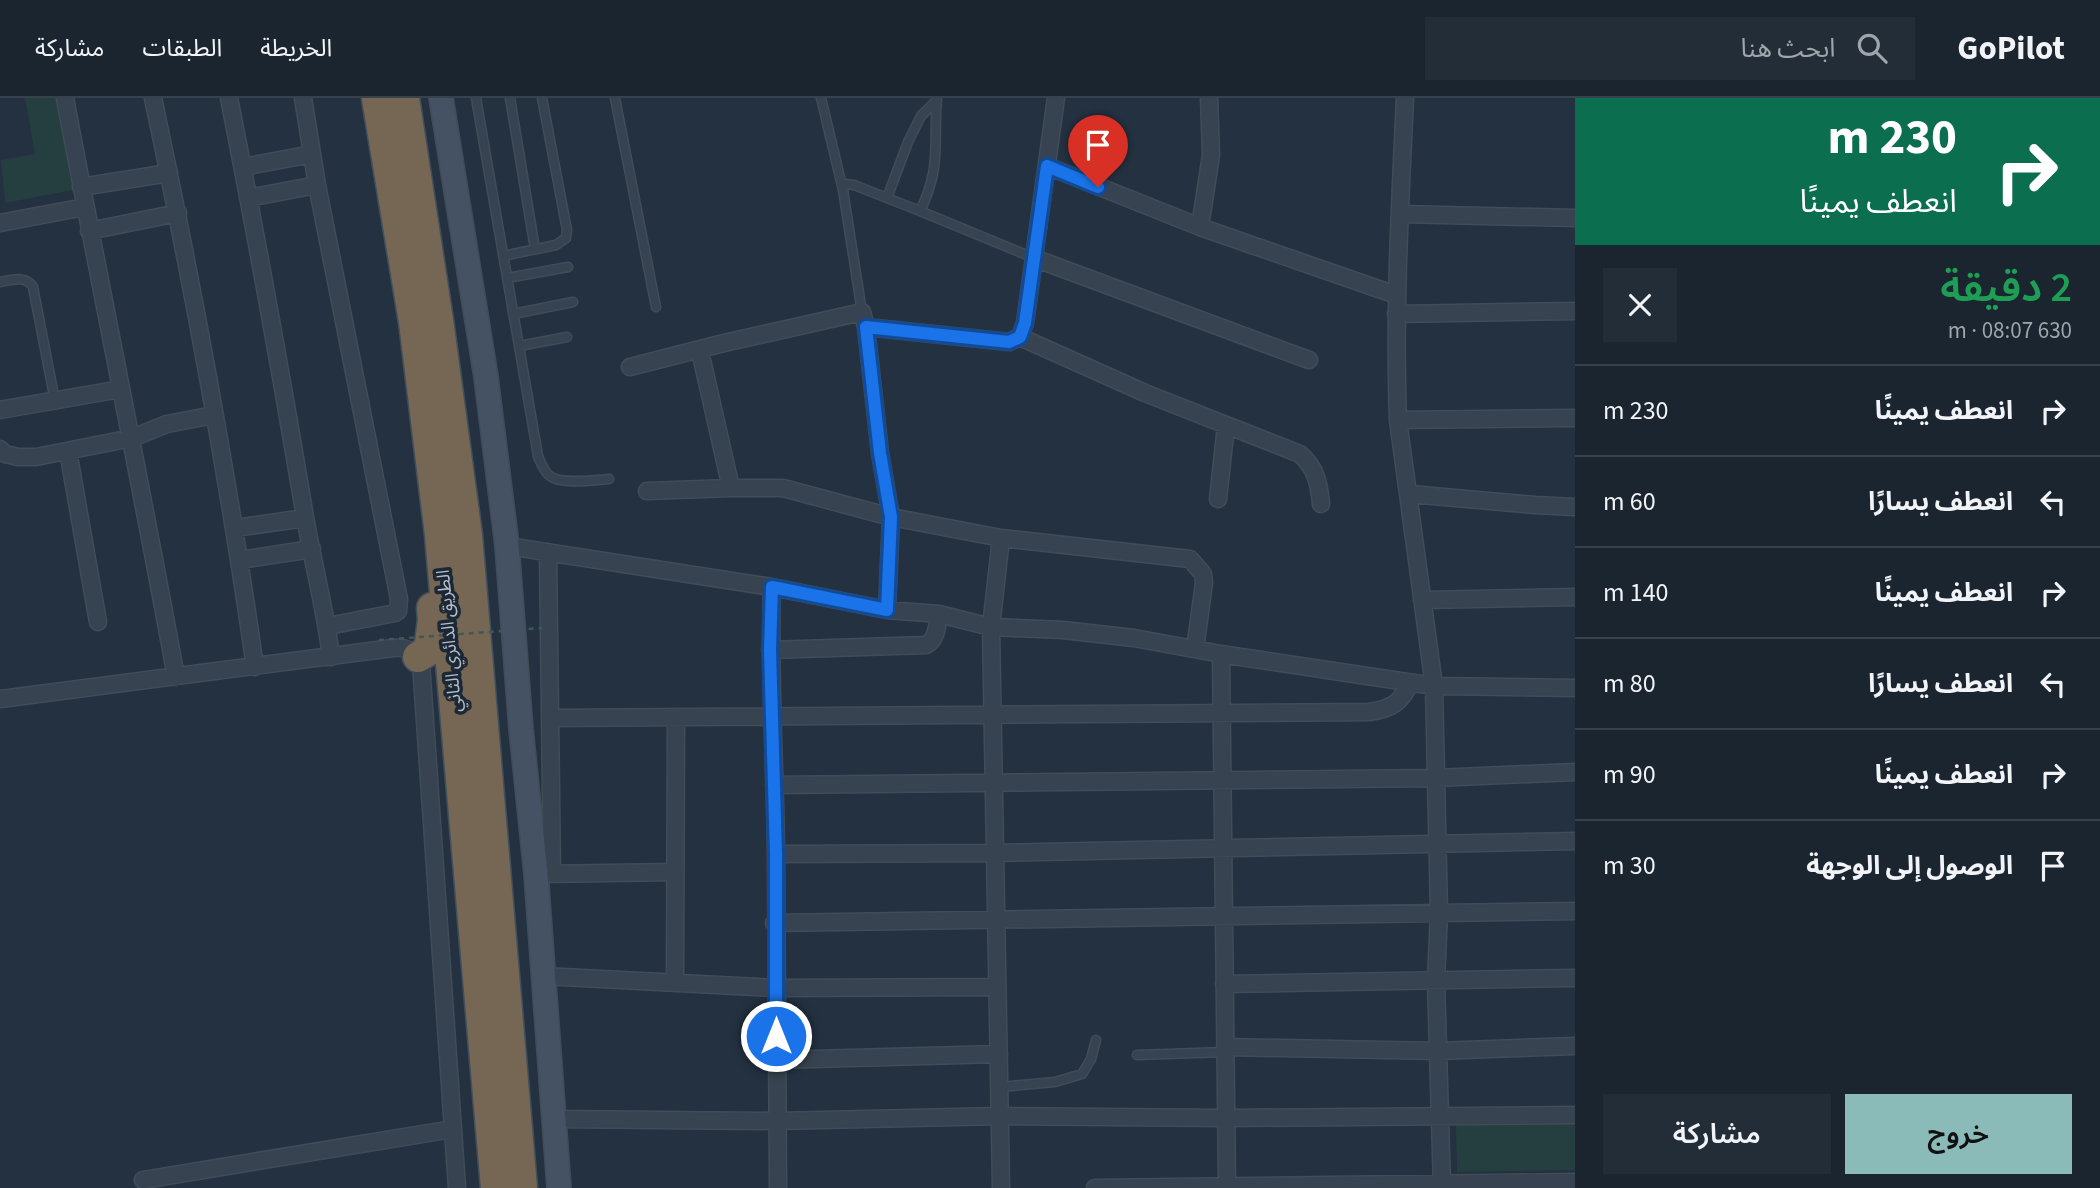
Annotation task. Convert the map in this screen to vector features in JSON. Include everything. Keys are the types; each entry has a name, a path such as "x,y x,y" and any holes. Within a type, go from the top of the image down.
{"highway":[{"name":"الطريق الدائري الثاني","path":"377,98 414,322 441,549 496,1188"},
{"name":"الطريق الدائري الثاني","path":"404,98 467,535 522,1188"},
{"path":"418,657 429,650 433,620 424,500 430,458"}],"street":[{"path":"65,98 176,677"},
{"path":"153,98 235,528 255,667"},
{"path":"229,98 305,518 328,626 331,657"},
{"path":"303,98 317,185 399,607 395,613 328,626"},
{"path":"441,98 486,377 507,546 521,729 544,874"},
{"path":"630,367 724,343 864,320 1009,342 1020,337 1025,323 1056,98"},
{"path":"1200,227 1211,155 1209,98"},
{"path":"1405,98 1396,296 1398,420 1434,686 1439,913 1437,1051 1442,1185"},
{"path":"243,167 312,154"},
{"path":"1047,166 1200,227 1396,296"},
{"path":"82,187 169,173"},
{"path":"248,198 317,185"},
{"path":"0,223 85,207"},
{"path":"89,230 177,213"},
{"path":"1400,214 1575,218"},
{"path":"1034,258 1309,360"},
{"path":"1396,314 1575,311"},
{"path":"864,320 880,453 891,517 887,610"},
{"path":"1020,337 1145,393 1300,454 1312,464 1319,482 1321,504"},
{"path":"700,351 731,488"},
{"path":"0,410 121,389"},
{"path":"0,449 5,454 18,457 68,450 132,438 167,424 214,415"},
{"path":"1398,420 1575,418"},
{"path":"1218,499 1226,425"},
{"path":"68,450 98,622"},
{"path":"647,492 783,488 891,517 1001,538 1190,559 1203,574 1204,583 1195,649"},
{"path":"1410,494 1575,507"},
{"path":"235,528 305,518"},
{"path":"1001,538 991,626 1001,1188"},
{"path":"507,546 772,587 887,610 939,614 991,626 1134,638 1410,683 1434,686 1575,688"},
{"path":"240,560 312,549"},
{"path":"548,552 550,718 542,976 559,1188"},
{"path":"772,587 770,650 776,854 774,923 778,1188"},
{"path":"1422,600 1575,597"},
{"path":"770,650 926,645 934,638 939,614"},
{"path":"0,699 402,647 418,657 421,663 457,1188"},
{"path":"1221,654 1227,1187"},
{"path":"550,718 1369,712 1398,703 1410,683"},
{"path":"675,982 676,717"},
{"path":"774,785 1436,778 1575,772"},
{"path":"776,854 1575,841"},
{"path":"544,874 675,872"},
{"path":"774,923 1575,911"},
{"path":"542,976 776,988 998,986"},
{"path":"1224,984 1575,978"},
{"path":"1225,1050 1437,1051 1575,1046"},
{"path":"776,1060 999,1054"},
{"path":"555,1119 778,1121 1001,1116 1227,1118 1575,1115"},
{"path":"143,1180 453,1129"},
{"path":"1095,1188 1575,1182"}],"lane":[{"path":"476,98 538,456 544,470 561,481 609,480"},
{"path":"510,98 535,249"},
{"path":"503,256 562,242 567,230 542,98"},
{"path":"615,98 656,307"},
{"path":"821,98 843,190 864,320"},
{"path":"887,198 921,116 937,99"},
{"path":"920,212 930,190 937,152 937,99"},
{"path":"843,190 846,184 853,185 1034,258"},
{"path":"507,278 568,267"},
{"path":"0,282 22,279 30,282 33,287 55,401"},
{"path":"513,314 573,302"},
{"path":"519,346 567,337"},
{"path":"1000,1087 1055,1082 1082,1074 1091,1059 1096,1040"},
{"path":"1137,1055 1225,1050"}],"path":[{"path":"379,640 542,628"}],"green space":[{"path":"25,98 56,98 73,190 5,203 1,160 35,154"},
{"path":"1575,1123 1575,1170 1457,1172 1456,1125"}],"route":[{"path":"776,1036 776,854 770,650 772,587 887,610 891,517 880,453 866,327 1009,342 1020,337 1025,323 1047,166 1098,187"}]}
